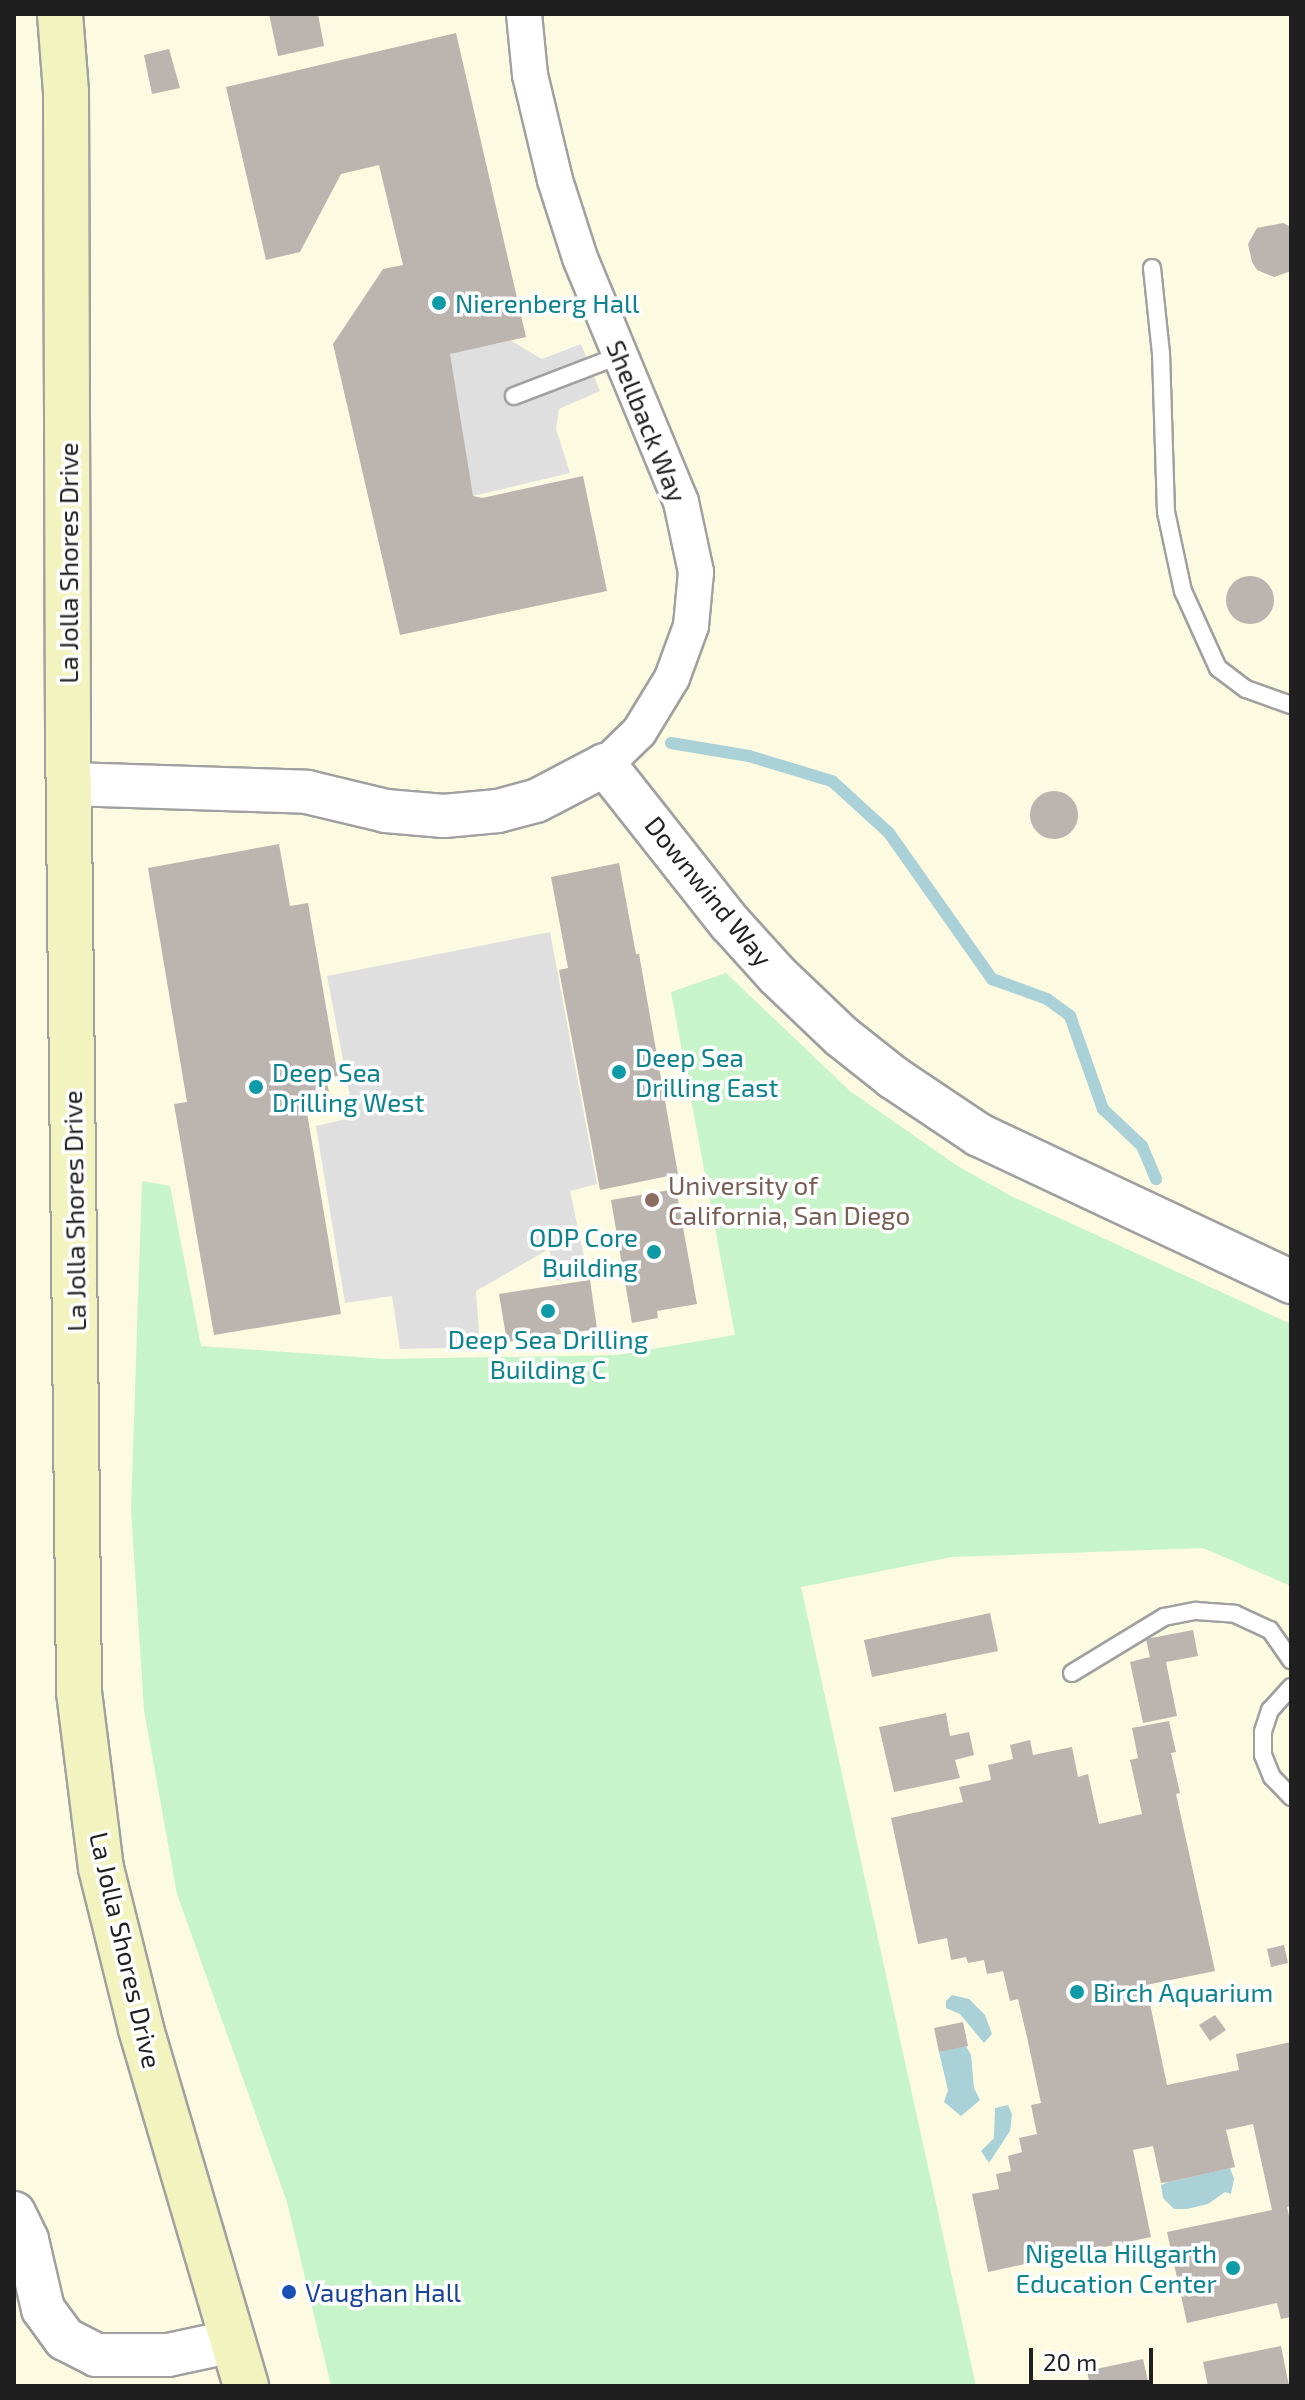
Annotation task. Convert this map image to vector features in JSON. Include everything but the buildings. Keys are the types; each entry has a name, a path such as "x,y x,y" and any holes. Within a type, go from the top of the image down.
{"main road":[{"name":"La Jolla Shores Drive","path":"60,14 66,92 79,1692 101,1868 141,2029 246,2386"}],"street":[{"name":"Shellback Way","path":"524,14 530,75 555,180 580,258 681,502 696,572 691,626 672,678 639,732 605,765"},
{"path":"70,784 307,792 386,811 444,816 498,811 536,801 605,765"},
{"name":"Downwind Way","path":"605,765 730,923 777,975 841,1036 894,1078 979,1135 1291,1282"},
{"path":"14,2213 27,2240 43,2309 65,2339 96,2355 168,2355 234,2341"}],"lane":[{"path":"1152,268 1161,353 1166,512 1183,591 1218,668 1246,689 1291,705"},
{"path":"514,396 621,355"},
{"path":"1072,1673 1164,1617 1196,1611 1235,1614 1270,1630 1291,1660"},
{"path":"1291,1687 1270,1710 1263,1732 1263,1755 1272,1777 1291,1797"}],"shaded area":[{"name":"University of California, San Diego","path":"14,14 1291,14 1291,2386 14,2386"},
{"path":"510,340 542,359 581,344 600,391 559,409 556,429 570,473 473,496 441,354"},
{"path":"550,932 597,1184 570,1191 588,1276 556,1281 549,1249 476,1291 480,1347 400,1349 392,1296 345,1303 316,1126 354,1117 327,976"}],"green space":[{"path":"726,973 850,1091 956,1165 1011,1196 1291,1324 1291,1586 1203,1548 952,1557 801,1587 976,2386 331,2386 287,2202 177,1894 144,1710 131,1510 142,1181 170,1186 201,1346 385,1359 618,1355 735,1335 671,992"}],"water":[{"path":"952,1995 969,1999 985,2015 992,2034 984,2043 960,2014 946,2008 946,2001"},
{"path":"966,2046 971,2055 974,2088 980,2100 961,2116 944,2102 948,2090 939,2052"},
{"path":"1008,2105 1012,2114 1010,2131 989,2163 981,2151 994,2138 995,2108"},
{"path":"1230,2168 1234,2179 1231,2194 1225,2192 1208,2204 1187,2209 1174,2209 1163,2198 1161,2185"}],"waterway":[{"path":"671,743 749,756 832,781 889,833 992,979 1047,999 1070,1016 1103,1109 1142,1146 1156,1179"}],"place":[{"name":"Nierenberg Hall","path":"439,303"},
{"name":"Deep Sea Drilling East","path":"619,1072"},
{"name":"Deep Sea Drilling West","path":"256,1087"},
{"name":"University of California, San Diego","path":"652,1200"},
{"name":"ODP Core Building","path":"654,1252"},
{"name":"Deep Sea Drilling Building C","path":"548,1311"},
{"name":"Birch Aquarium","path":"1077,1992"},
{"name":"Nigella Hillgarth Education Center","path":"1233,2268"},
{"name":"Vaughan Hall","path":"289,2292"}]}
